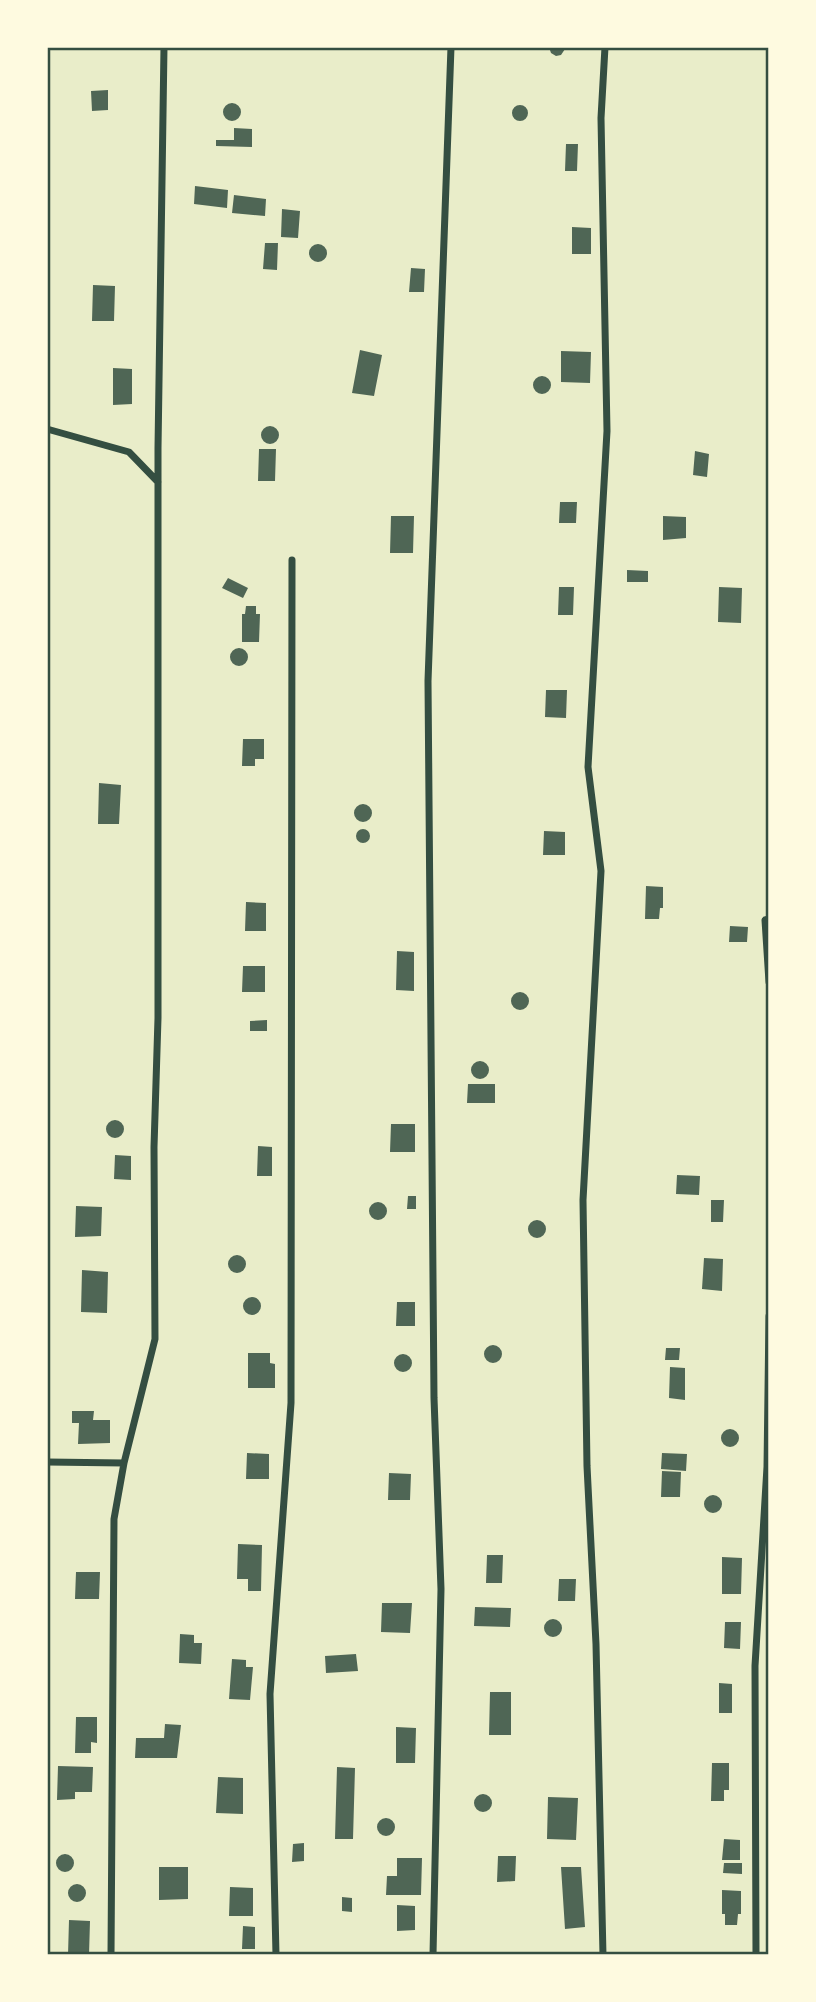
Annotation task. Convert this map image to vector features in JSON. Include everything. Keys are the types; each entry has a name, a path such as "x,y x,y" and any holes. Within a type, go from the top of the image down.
{"street":[{"path":"111,1955 114,1519 124,1463 155,1339 158,482 164,47"},
{"path":"433,1955 441,1589 434,1398 428,681 451,47"},
{"path":"603,1955 598,1724 587,1466 583,1200 601,871 588,767 607,431 601,118 604,47"},
{"path":"47,429 129,452 158,482"},
{"path":"276,1955 270,1694 291,1403 292,560"},
{"path":"769,919 765,920 769,982"},
{"path":"756,1955 755,1666 767,1467 769,1316"},
{"path":"47,1462 124,1463"}],"building":[{"path":"549,47 565,49 561,55 556,56 551,53"},
{"path":"108,90 108,110 92,111 91,91"},
{"path":"232,103 238,106 241,112 238,118 232,121 226,118 223,112 226,106"},
{"path":"517,105 523,105 528,113 526,119 517,121 512,116 512,110"},
{"path":"234,128 252,129 252,147 216,146 216,140 234,140"},
{"path":"566,144 578,144 577,171 565,171"},
{"path":"195,186 228,190 227,208 194,204"},
{"path":"234,195 266,199 265,216 232,213"},
{"path":"282,209 300,211 298,238 281,237"},
{"path":"572,227 591,228 591,254 572,254"},
{"path":"265,243 278,243 277,270 263,269"},
{"path":"318,244 324,247 327,253 324,259 318,262 312,259 309,253 312,247"},
{"path":"411,268 425,269 424,292 409,292"},
{"path":"93,285 115,286 114,321 92,321"},
{"path":"360,350 382,355 374,396 352,393"},
{"path":"561,351 591,352 590,383 561,382"},
{"path":"113,368 132,369 132,404 113,405"},
{"path":"542,376 548,379 551,385 548,391 542,394 536,391 533,385 536,379"},
{"path":"270,426 276,429 279,435 276,441 270,444 264,441 261,435 264,429"},
{"path":"259,449 276,449 275,481 258,481"},
{"path":"695,451 709,454 707,477 693,475"},
{"path":"560,502 577,502 576,523 559,523"},
{"path":"391,516 414,516 413,553 390,553"},
{"path":"663,516 686,517 686,538 663,540"},
{"path":"627,570 648,571 648,582 627,582"},
{"path":"228,578 248,588 243,598 222,588"},
{"path":"559,587 574,587 573,615 558,615"},
{"path":"719,587 742,588 741,623 718,622"},
{"path":"246,606 256,606 256,614 260,614 259,642 242,642 242,614 245,614"},
{"path":"239,648 245,651 248,657 245,663 239,666 233,663 230,657 233,651"},
{"path":"546,690 567,690 566,718 545,717"},
{"path":"243,739 264,739 264,759 255,759 255,766 242,766"},
{"path":"99,783 121,785 119,824 98,824"},
{"path":"363,804 369,807 372,813 369,819 363,822 357,819 354,813 357,807"},
{"path":"360,829 366,829 370,836 366,843 360,843 356,839 356,833"},
{"path":"544,831 565,832 565,855 543,855"},
{"path":"646,886 663,887 663,908 660,908 659,919 645,919"},
{"path":"246,902 266,903 266,931 245,931"},
{"path":"730,926 748,927 747,942 729,942"},
{"path":"397,951 414,952 414,991 396,990"},
{"path":"243,966 265,966 265,992 242,992"},
{"path":"520,992 526,995 529,1001 526,1007 520,1010 514,1007 511,1001 514,995"},
{"path":"267,1020 267,1031 250,1031 250,1021"},
{"path":"480,1061 486,1064 489,1070 486,1076 480,1079 474,1076 471,1070 474,1064"},
{"path":"468,1084 495,1084 495,1103 467,1103"},
{"path":"115,1120 121,1123 124,1129 121,1135 115,1138 109,1135 106,1129 109,1123"},
{"path":"391,1124 415,1124 415,1152 390,1152"},
{"path":"258,1146 272,1147 272,1176 257,1176"},
{"path":"115,1155 131,1156 131,1180 114,1179"},
{"path":"677,1175 700,1176 699,1195 676,1194"},
{"path":"408,1196 416,1196 416,1209 407,1209"},
{"path":"711,1200 724,1200 723,1222 711,1222"},
{"path":"378,1202 384,1205 387,1211 384,1217 378,1220 372,1217 369,1211 372,1205"},
{"path":"76,1206 102,1207 101,1236 75,1237"},
{"path":"537,1220 543,1223 546,1229 543,1235 537,1238 531,1235 528,1229 531,1223"},
{"path":"237,1255 243,1258 246,1264 243,1270 237,1273 231,1270 228,1264 231,1258"},
{"path":"704,1258 723,1259 722,1291 702,1289"},
{"path":"82,1270 108,1272 107,1313 81,1312"},
{"path":"252,1297 258,1300 261,1306 258,1312 252,1315 246,1312 243,1306 246,1300"},
{"path":"397,1302 415,1302 415,1326 396,1326"},
{"path":"493,1345 499,1348 502,1354 499,1360 493,1363 487,1360 484,1354 487,1348"},
{"path":"666,1348 680,1348 679,1360 665,1360"},
{"path":"248,1353 270,1353 270,1363 275,1364 275,1388 248,1388"},
{"path":"403,1354 409,1357 412,1363 409,1369 403,1372 397,1369 394,1363 397,1357"},
{"path":"670,1367 685,1368 685,1400 669,1398"},
{"path":"72,1411 94,1411 93,1420 110,1420 110,1443 78,1444 79,1423 72,1423"},
{"path":"730,1429 736,1432 739,1438 736,1444 730,1447 724,1444 721,1438 724,1432"},
{"path":"247,1453 269,1454 269,1479 246,1479"},
{"path":"662,1453 687,1454 686,1471 661,1469"},
{"path":"662,1471 681,1472 680,1497 661,1497"},
{"path":"389,1473 411,1474 410,1500 388,1500"},
{"path":"713,1495 719,1498 722,1504 719,1510 713,1513 707,1510 704,1504 707,1498"},
{"path":"238,1544 262,1545 261,1591 248,1591 248,1579 237,1579"},
{"path":"487,1555 503,1555 502,1583 486,1583"},
{"path":"722,1557 742,1558 741,1594 722,1594"},
{"path":"76,1572 100,1572 99,1599 75,1599"},
{"path":"559,1579 576,1579 575,1601 558,1601"},
{"path":"382,1603 412,1603 410,1633 381,1632"},
{"path":"475,1607 511,1608 510,1627 474,1626"},
{"path":"553,1619 559,1622 562,1628 559,1634 553,1637 547,1634 544,1628 547,1622"},
{"path":"725,1622 741,1622 740,1649 724,1648"},
{"path":"180,1634 194,1635 194,1643 202,1643 201,1664 179,1663"},
{"path":"356,1654 358,1671 326,1673 325,1656"},
{"path":"232,1659 246,1660 246,1667 253,1667 250,1700 229,1699"},
{"path":"719,1683 732,1684 732,1713 719,1713"},
{"path":"490,1692 511,1692 511,1735 489,1735"},
{"path":"76,1717 97,1717 97,1743 91,1742 91,1753 75,1753"},
{"path":"165,1724 181,1725 177,1758 135,1758 136,1738 164,1738"},
{"path":"396,1727 416,1728 415,1763 396,1763"},
{"path":"712,1763 729,1763 729,1790 724,1790 724,1801 711,1801"},
{"path":"58,1766 93,1767 92,1792 75,1792 75,1799 57,1800"},
{"path":"337,1767 355,1768 353,1839 335,1839"},
{"path":"218,1777 243,1778 243,1814 216,1813"},
{"path":"483,1794 489,1797 492,1803 489,1809 483,1812 477,1809 474,1803 477,1797"},
{"path":"548,1797 578,1798 576,1840 547,1839"},
{"path":"386,1818 392,1821 395,1827 392,1833 386,1836 380,1833 377,1827 380,1821"},
{"path":"724,1839 740,1840 740,1860 722,1860"},
{"path":"304,1843 304,1861 292,1862 293,1844"},
{"path":"65,1854 71,1857 74,1863 71,1869 65,1872 59,1869 56,1863 59,1857"},
{"path":"498,1856 516,1856 515,1881 497,1882"},
{"path":"397,1858 422,1858 421,1895 386,1895 387,1876 397,1876"},
{"path":"724,1863 742,1863 742,1874 723,1873"},
{"path":"159,1867 188,1867 188,1899 159,1900"},
{"path":"561,1867 581,1867 585,1927 565,1929"},
{"path":"77,1884 83,1887 86,1893 83,1899 77,1902 71,1899 68,1893 71,1887"},
{"path":"230,1887 253,1888 253,1916 229,1916"},
{"path":"722,1890 741,1891 741,1914 738,1914 737,1925 725,1925"},
{"path":"342,1897 352,1898 352,1912 342,1911"},
{"path":"397,1905 415,1906 415,1930 397,1931"},
{"path":"69,1920 90,1921 89,1955 68,1955"},
{"path":"243,1926 255,1927 255,1949 242,1949"}]}
